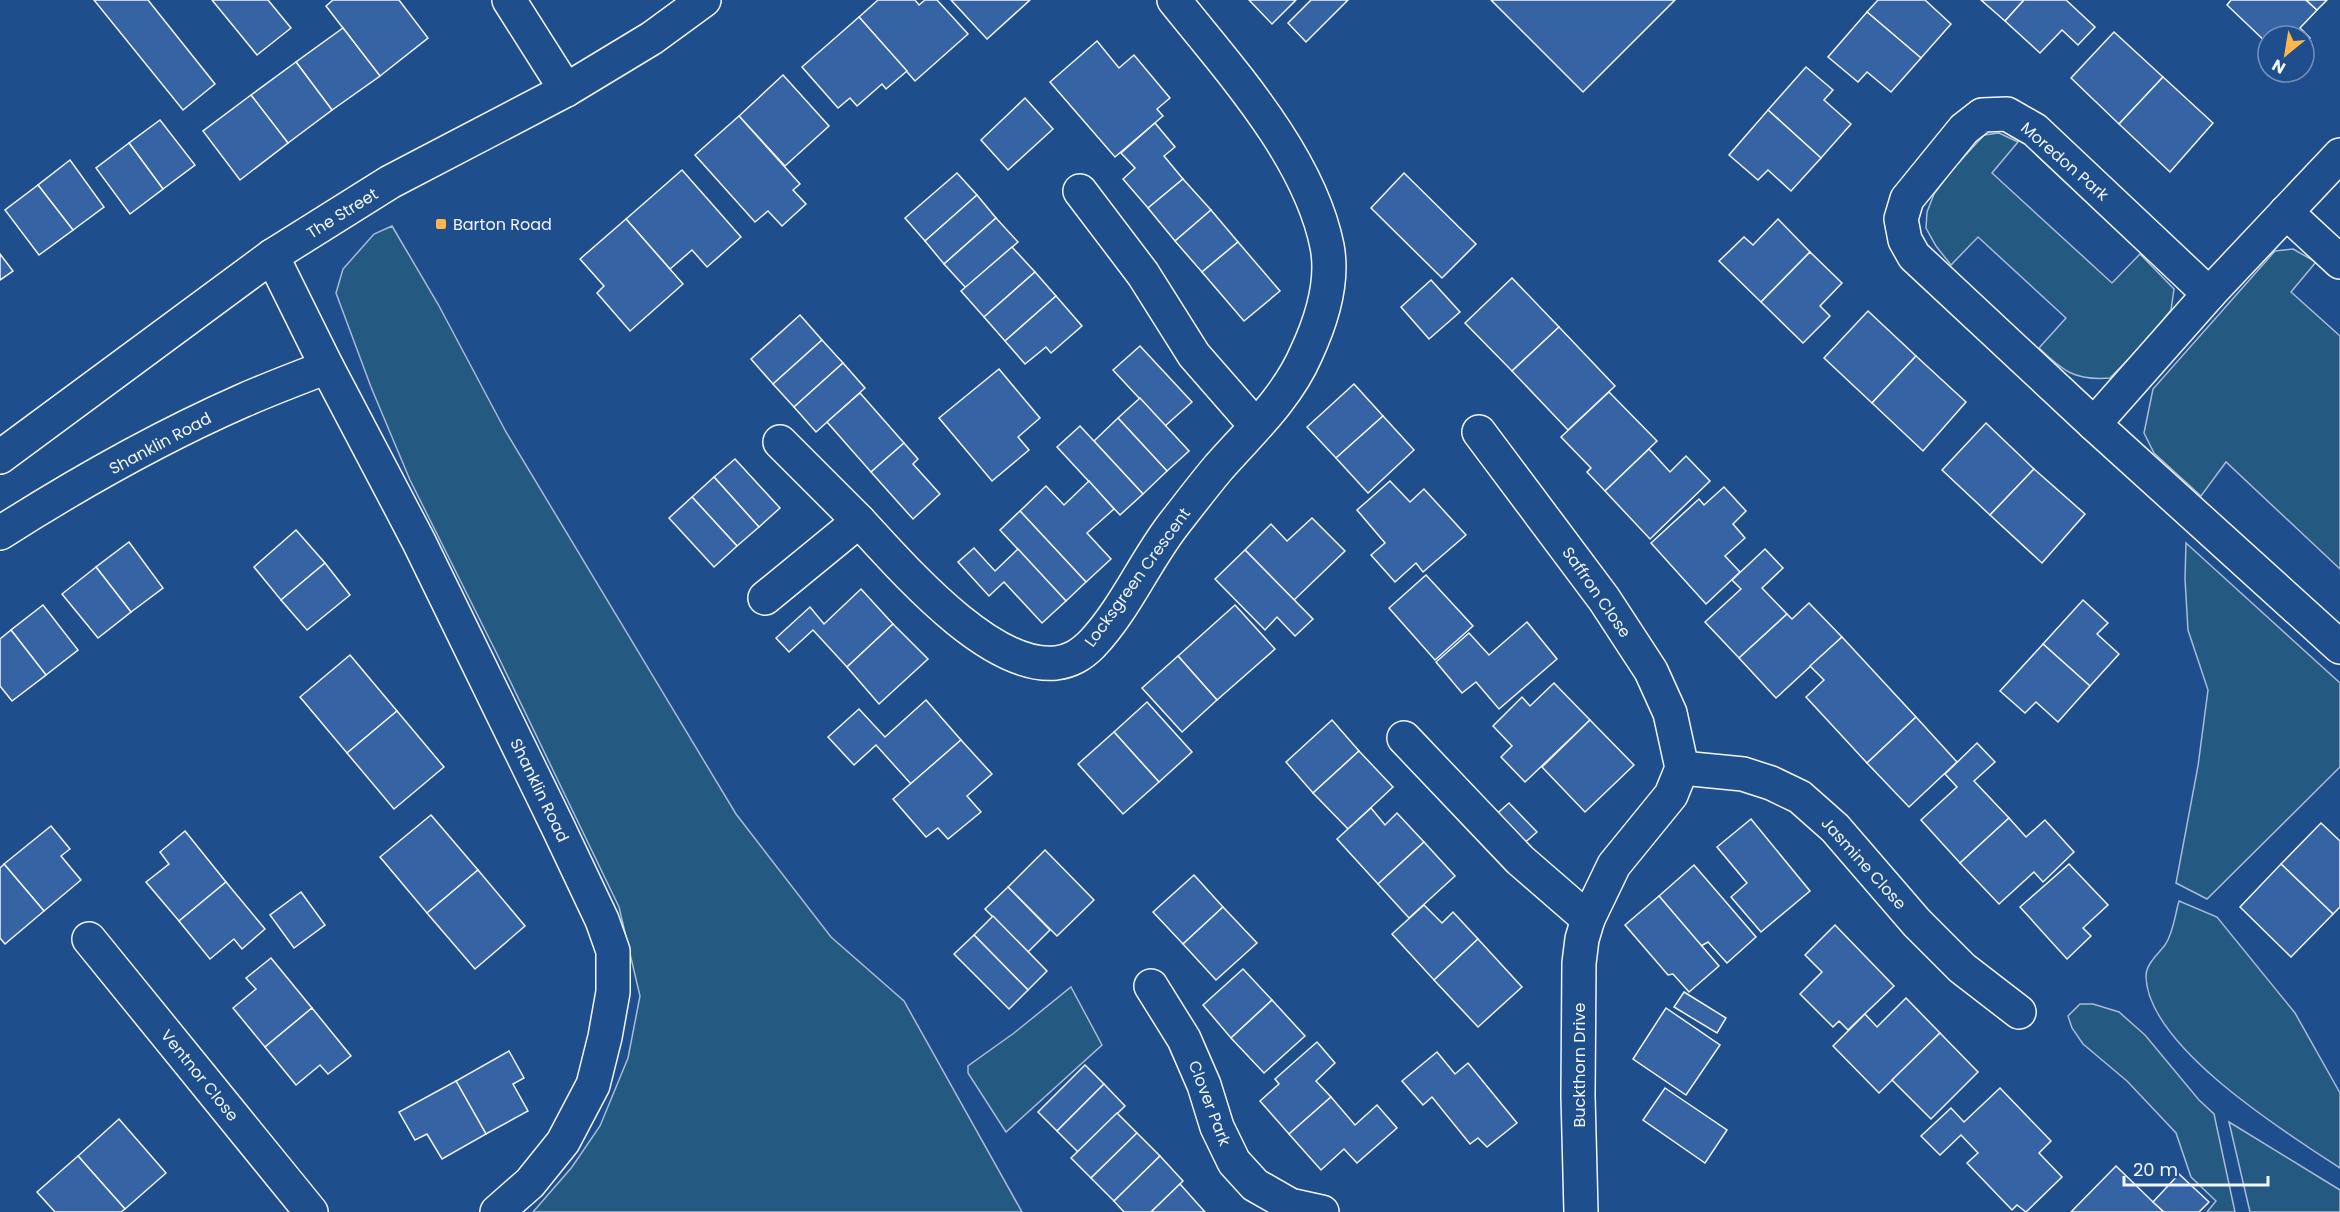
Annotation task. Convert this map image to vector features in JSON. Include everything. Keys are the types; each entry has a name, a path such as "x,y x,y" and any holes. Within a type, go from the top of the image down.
{"street":[{"path":"509,0 566,90"},
{"name":"The Street","path":"0,457 272,256 390,182 566,90 652,38 704,0"},
{"name":"Locksgreen Crescent","path":"780,442 938,604 974,631 1004,650 1032,663 1055,663 1074,659 1093,643 1129,594 1170,528 1284,394 1306,356 1328,287 1327,247 1309,189 1259,106 1174,0"},
{"name":"Moredon Park","path":"2209,294 2035,130 2007,114 1982,115 1964,129 1907,199 1901,219 1905,240 1914,256 2094,424 2340,647"},
{"path":"2094,424 2209,294 2340,155"},
{"path":"1080,191 1143,274 1194,355 1256,426"},
{"path":"2286,212 2340,262"},
{"name":"Shanklin Road","path":"272,256 327,367 419,542 602,920 613,951 613,992 593,1085 562,1142 530,1183 497,1212"},
{"name":"Shanklin Road","path":"0,533 176,434 242,401 327,367"},
{"name":"Saffron Close","path":"1479,432 1604,599 1651,671 1670,712 1682,768"},
{"path":"765,598 859,521"},
{"path":"1404,738 1520,860 1588,919"},
{"name":"Buckthorn Drive","path":"1581,1212 1578,1096 1579,963 1588,919 1614,865 1671,795 1682,768"},
{"name":"Jasmine Close","path":"1682,768 1743,774 1771,783 1800,797 1835,828 1917,923 1962,968 2019,1012"},
{"name":"Ventnor Close","path":"89,939 311,1212"},
{"name":"Clover Park","path":"1151,986 1184,1039 1217,1127 1234,1162 1256,1185 1290,1205 1322,1212"}],"shaded area":[{"path":"1999,133 2018,142 1992,173 2112,283 2140,254 2174,289 2171,310 2144,343 2110,378 2088,378 2070,373 2039,348 2066,318 1978,237 1951,265 1926,228 1927,212 1934,194 1952,170 1984,135"},
{"path":"392,226 438,304 506,432 736,814 831,937 904,1001 1022,1212 533,1212 572,1167 600,1126 628,1058 640,996 619,907 410,480 371,387 336,293 343,269 374,234"},
{"path":"2293,249 2316,262 2291,292 2340,336 2340,569 2226,462 2201,496 2154,453 2144,433 2153,389 2275,251"},
{"path":"2186,543 2340,683 2340,767 2207,899 2176,883 2198,766 2208,690 2188,630 2185,579"},
{"path":"2179,901 2217,917 2295,1013 2340,1093 2340,1168 2287,1133 2223,1085 2169,1031 2152,1003 2147,972 2150,963 2168,941"},
{"path":"1071,987 1102,1045 1006,1132 968,1073 968,1066 1014,1033"},
{"path":"2080,1004 2093,1004 2119,1012 2145,1035 2199,1100 2214,1114 2235,1212 2207,1212 2216,1201 2191,1177 2176,1133 2127,1081 2083,1044 2072,1028 2068,1016"},
{"path":"2229,1122 2340,1190 2340,1212 2250,1212"}],"building":[{"path":"94,0 148,0 215,84 183,110"},
{"path":"212,0 268,0 291,28 257,55"},
{"path":"333,0 399,0 428,38 380,76 326,6"},
{"path":"878,0 915,0 919,5 925,0 937,0 968,34 915,81 859,17"},
{"path":"951,0 1030,0 987,39"},
{"path":"1249,0 1296,0 1272,24"},
{"path":"1311,0 1348,0 1306,42 1288,23"},
{"path":"1491,0 1675,0 1583,92"},
{"path":"1878,0 1925,0 1951,24 1921,58 1867,12"},
{"path":"1981,0 2024,0 2005,21"},
{"path":"2024,0 2066,0 2095,27 2078,45 2062,30 2040,53 2005,21"},
{"path":"2231,0 2306,0 2317,10 2304,24 2256,24 2256,33 2227,5"},
{"path":"2306,0 2327,0 2317,10"},
{"path":"1867,12 1921,58 1891,92 1867,72 1858,82 1828,57"},
{"path":"859,17 907,71 886,89 882,84 857,106 850,98 838,108 802,67"},
{"path":"343,28 380,76 332,110 296,62"},
{"path":"2114,32 2163,77 2119,124 2071,78"},
{"path":"1097,41 1119,68 1134,55 1170,98 1157,109 1163,116 1115,157 1050,82"},
{"path":"296,62 332,110 288,143 251,95"},
{"path":"1806,67 1833,90 1824,100 1851,124 1821,158 1768,110"},
{"path":"783,75 829,126 785,166 739,116"},
{"path":"2163,77 2213,123 2170,172 2119,124"},
{"path":"251,95 288,143 240,180 203,131"},
{"path":"1025,98 1053,129 1008,170 981,140"},
{"path":"1768,110 1821,158 1791,191 1768,170 1758,180 1729,155"},
{"path":"739,116 800,184 793,190 806,204 782,226 768,211 755,222 695,155"},
{"path":"160,120 195,165 163,189 129,143"},
{"path":"1155,123 1175,147 1164,156 1183,179 1148,208 1123,179 1135,168 1121,153"},
{"path":"129,143 163,189 130,214 96,168"},
{"path":"70,160 104,207 73,230 38,185"},
{"path":"682,170 741,237 707,267 692,250 670,269 626,219"},
{"path":"957,173 977,195 925,241 905,218"},
{"path":"1404,173 1476,244 1442,278 1371,208"},
{"path":"1183,179 1211,210 1175,241 1148,208"},
{"path":"38,185 73,230 39,255 5,210"},
{"path":"977,195 996,218 944,264 925,241"},
{"path":"1211,210 1238,242 1202,272 1175,241"},
{"path":"996,218 1018,242 966,288 944,264"},
{"path":"626,219 683,284 630,331 597,293 604,286 580,259"},
{"path":"1778,219 1810,252 1761,302 1719,261 1744,237 1753,245"},
{"path":"1238,242 1280,291 1244,321 1202,272"},
{"path":"1012,247 1035,272 984,317 961,291"},
{"path":"1810,252 1842,283 1820,306 1830,316 1803,343 1761,302"},
{"path":"0,254 13,271 0,280"},
{"path":"1035,272 1056,296 1005,341 984,317"},
{"path":"1512,278 1559,327 1512,371 1465,323"},
{"path":"1431,280 1460,312 1429,339 1401,307"},
{"path":"1056,296 1082,326 1051,353 1046,347 1025,364 1005,341"},
{"path":"1868,311 1916,356 1872,403 1824,358"},
{"path":"800,315 822,340 773,384 751,359"},
{"path":"1559,327 1615,386 1568,430 1512,371"},
{"path":"822,340 843,363 794,407 773,384"},
{"path":"1140,346 1192,402 1165,426 1113,370"},
{"path":"1916,356 1966,402 1923,451 1872,403"},
{"path":"843,363 865,388 816,432 794,407"},
{"path":"999,369 1040,418 1018,437 1029,450 992,481 939,418"},
{"path":"1354,384 1383,416 1336,458 1307,427"},
{"path":"1609,392 1657,441 1605,491 1587,472 1591,468 1561,437"},
{"path":"860,393 904,443 871,472 827,422"},
{"path":"1140,398 1189,451 1167,471 1118,418"},
{"path":"1383,416 1414,450 1368,493 1336,458"},
{"path":"1118,418 1167,471 1143,494 1094,441"},
{"path":"1986,423 2034,469 1990,515 1942,470"},
{"path":"1080,426 1143,494 1120,515 1057,447"},
{"path":"904,443 918,459 913,464 940,494 913,519 871,472"},
{"path":"1649,449 1670,472 1686,456 1710,481 1650,539 1605,491"},
{"path":"735,459 780,508 759,527 714,477"},
{"path":"2034,469 2085,514 2042,563 1990,515"},
{"path":"714,477 759,527 737,546 692,497"},
{"path":"1089,481 1114,509 1087,533 1111,559 1086,582 1020,511 1046,486 1064,505"},
{"path":"1390,481 1410,502 1424,489 1466,535 1423,572 1416,563 1395,582 1371,555 1385,543 1357,510"},
{"path":"1724,487 1746,511 1733,524 1745,538 1725,556 1740,572 1706,604 1651,543 1699,499 1704,505"},
{"path":"692,497 737,546 714,567 669,518"},
{"path":"1020,511 1086,582 1066,601 1000,530"},
{"path":"1312,518 1345,551 1294,600 1245,550 1271,524 1287,541"},
{"path":"296,530 325,563 281,600 254,567"},
{"path":"129,542 163,588 131,612 96,567"},
{"path":"974,548 995,571 1018,549 1066,601 1042,623 1004,582 989,596 958,562"},
{"path":"1765,549 1783,568 1762,588 1787,614 1739,658 1705,622 1741,589 1732,580"},
{"path":"1245,550 1313,619 1295,636 1277,617 1265,630 1215,579"},
{"path":"325,563 350,595 307,630 281,600"},
{"path":"96,567 131,612 98,638 62,594"},
{"path":"1426,575 1473,626 1435,660 1389,608"},
{"path":"861,589 893,624 847,667 813,630 789,652 776,638 810,607 824,624"},
{"path":"2083,600 2108,623 2097,634 2119,654 2090,686 2043,644"},
{"path":"1809,603 1842,637 1776,698 1739,658 1787,614 1792,619"},
{"path":"43,605 78,650 46,675 11,630"},
{"path":"1235,605 1275,649 1217,700 1178,656"},
{"path":"1527,622 1557,659 1499,709 1476,682 1462,693 1436,662 1469,633 1489,655"},
{"path":"893,624 928,659 879,704 847,667"},
{"path":"11,630 46,675 12,701 0,686 0,639"},
{"path":"1842,637 1916,717 1867,763 1806,697 1824,680 1810,666"},
{"path":"2043,644 2090,686 2058,722 2036,702 2025,713 2000,691"},
{"path":"350,655 397,711 347,753 300,697"},
{"path":"1178,656 1217,700 1182,732 1142,688"},
{"path":"1554,683 1590,720 1525,782 1501,757 1512,746 1493,726 1522,697 1530,706"},
{"path":"926,700 961,740 911,784 876,745 854,765 828,737 859,709 885,737"},
{"path":"1147,702 1192,752 1159,782 1114,732"},
{"path":"397,711 444,767 394,809 347,753"},
{"path":"1916,717 1957,762 1909,807 1867,763"},
{"path":"1332,720 1359,751 1313,793 1286,762"},
{"path":"1590,720 1634,765 1585,812 1542,767"},
{"path":"1114,732 1159,782 1123,814 1078,764"},
{"path":"961,740 992,774 967,796 981,812 948,839 938,828 926,837 893,799"},
{"path":"1977,743 1995,762 1974,781 2009,818 1960,863 1921,820 1957,787 1945,774"},
{"path":"1359,751 1393,787 1348,829 1313,793"},
{"path":"1509,803 1537,832 1521,846 1493,817"},
{"path":"1371,808 1385,825 1397,813 1424,842 1378,884 1337,839"},
{"path":"431,815 478,870 427,913 380,857"},
{"path":"2009,818 2026,837 2045,820 2074,852 2043,882 2034,872 1999,904 1960,863"},
{"path":"1751,819 1810,891 1761,932 1731,897 1747,883 1717,847"},
{"path":"2321,823 2340,841 2340,907 2333,914 2281,864"},
{"path":"51,826 70,849 61,856 81,880 44,911 4,864"},
{"path":"185,831 226,882 179,921 146,882 169,864 160,852"},
{"path":"1424,842 1455,876 1409,918 1378,884"},
{"path":"1045,850 1094,900 1057,936 1008,887"},
{"path":"4,864 44,911 5,944 0,938 0,868"},
{"path":"2069,864 2108,905 2083,928 2091,936 2067,959 2020,907"},
{"path":"2281,864 2333,914 2291,957 2240,907"},
{"path":"1694,865 1756,937 1727,963 1708,942 1701,946 1659,896"},
{"path":"478,870 525,926 475,969 427,913"},
{"path":"1194,875 1223,907 1183,944 1153,912"},
{"path":"226,882 265,929 242,949 234,939 210,959 179,921"},
{"path":"1008,887 1050,930 1028,952 985,909"},
{"path":"301,892 325,925 294,948 270,915"},
{"path":"1659,896 1719,966 1689,992 1673,974 1668,975 1625,925"},
{"path":"1424,905 1442,923 1453,912 1478,939 1434,980 1392,934"},
{"path":"1223,907 1257,943 1216,980 1183,944"},
{"path":"993,916 1047,971 1028,990 974,935"},
{"path":"1835,925 1894,986 1848,1030 1839,1021 1833,1027 1800,994 1822,972 1805,955"},
{"path":"974,935 1028,990 1009,1009 954,954"},
{"path":"1478,939 1522,987 1478,1027 1434,980"},
{"path":"271,958 312,1008 265,1047 233,1008 256,989 246,978"},
{"path":"1243,969 1272,1000 1231,1038 1203,1005"},
{"path":"1684,992 1726,1018 1717,1033 1674,1007"},
{"path":"1906,998 1940,1033 1879,1093 1833,1046 1865,1014 1877,1027"},
{"path":"1272,1000 1305,1036 1264,1073 1231,1038"},
{"path":"312,1008 351,1056 328,1074 320,1065 296,1085 265,1047"},
{"path":"1666,1008 1720,1045 1686,1095 1633,1059"},
{"path":"1940,1033 1978,1072 1931,1119 1892,1080"},
{"path":"1317,1042 1335,1063 1316,1081 1331,1097 1289,1134 1260,1101 1279,1084 1275,1079"},
{"path":"509,1051 524,1078 513,1084 528,1111 486,1134 456,1081"},
{"path":"1437,1052 1455,1074 1468,1063 1517,1123 1487,1147 1478,1138 1470,1144 1432,1097 1423,1105 1402,1081"},
{"path":"1085,1065 1104,1084 1057,1131 1038,1112"},
{"path":"456,1081 486,1134 442,1159 427,1134 415,1140 399,1112"},
{"path":"1104,1084 1125,1106 1078,1152 1057,1131"},
{"path":"1665,1088 1727,1130 1705,1163 1643,1120"},
{"path":"2000,1088 2051,1141 2039,1153 2062,1177 2026,1212 2017,1205 2012,1210 1967,1163 1978,1153 1961,1135 1940,1155 1921,1136 1951,1108 1964,1122"},
{"path":"1331,1097 1355,1125 1377,1105 1397,1128 1357,1163 1344,1149 1321,1170 1289,1134"},
{"path":"1117,1113 1137,1133 1091,1178 1071,1158"},
{"path":"119,1119 166,1173 125,1209 78,1156"},
{"path":"1137,1133 1160,1156 1114,1201 1091,1178"},
{"path":"78,1156 125,1209 121,1212 55,1212 37,1192"},
{"path":"1160,1156 1183,1181 1151,1212 1124,1212 1114,1201"},
{"path":"2116,1166 2153,1202 2164,1212 2071,1212"},
{"path":"2179,1174 2209,1202 2199,1212 2164,1212 2153,1202"},
{"path":"1180,1184 1205,1212 1151,1212"}],"place":[{"name":"Barton Road","path":"441,224"}]}
